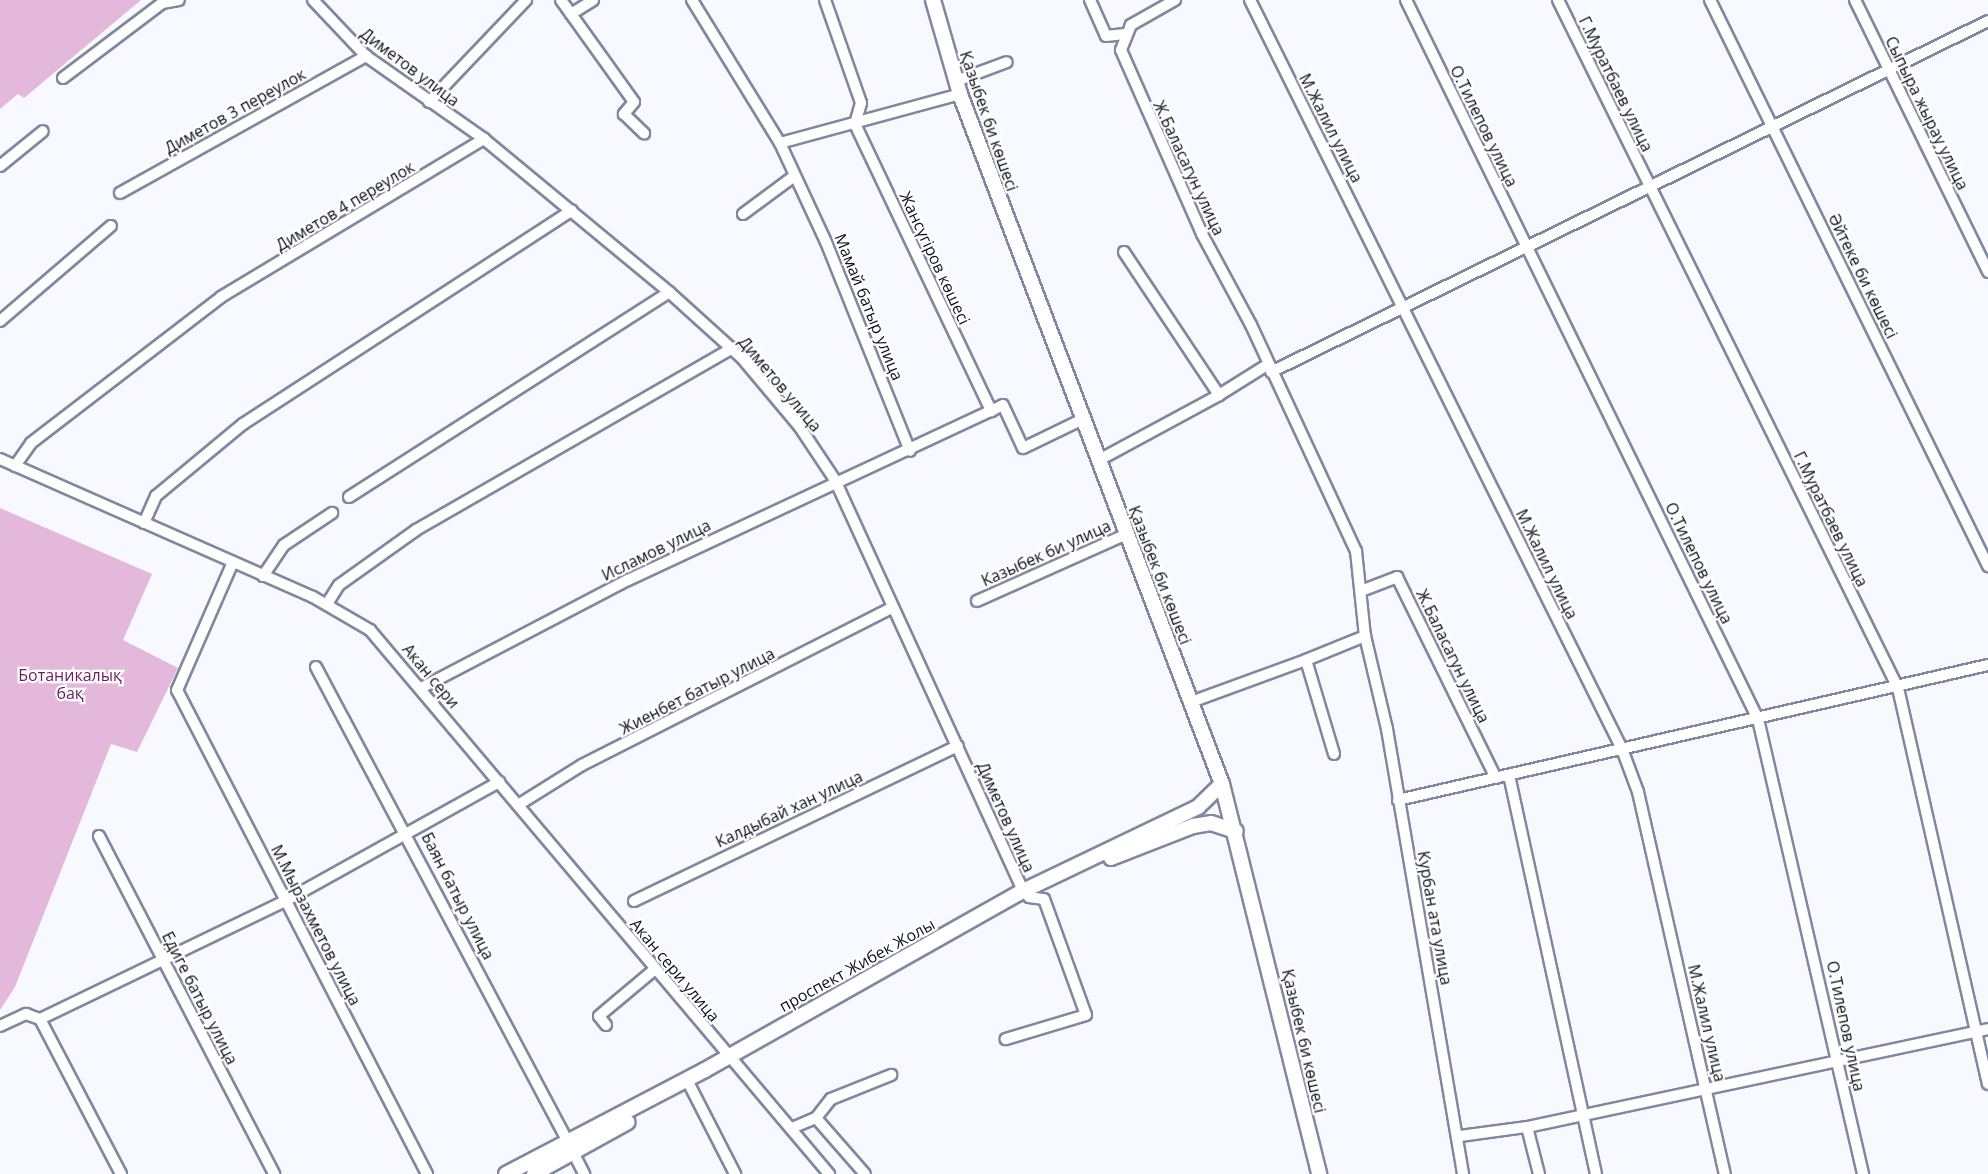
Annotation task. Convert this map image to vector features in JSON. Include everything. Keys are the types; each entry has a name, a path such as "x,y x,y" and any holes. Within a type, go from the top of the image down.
{"main road":[{"name":"Қазыбек би көшесі","path":"933,0 958,87 1081,420 1099,460 1222,784 1236,831 1319,1174"},
{"name":"проспект Жибек Жолы","path":"506,1174 571,1147 689,1084 1027,893 1198,807 1222,784"},
{"name":"проспект Жибек Жолы","path":"1027,893 1192,826 1211,823 1236,831"},
{"name":"проспект Жибек Жолы","path":"534,1174 571,1147"}],"street":[{"path":"63,78 161,2 179,0"},
{"name":"Диметов улица","path":"313,0 366,56 484,139 669,292 732,348 799,426 835,480 892,608 1027,893"},
{"path":"429,102 526,0"},
{"path":"561,0 634,102 624,114 644,133"},
{"path":"571,14 593,0"},
{"name":"Мамай батыр улица","path":"692,0 780,143 826,242 910,451"},
{"path":"825,0 861,103 855,124"},
{"path":"1090,0 1106,36 1125,34 1131,25 1175,0"},
{"name":"М.Жалил улица","path":"1250,0 1622,749 1638,792 1725,1174"},
{"name":"О.Тилепов улица","path":"1406,0 1758,719 1863,1174"},
{"name":"Г.Муратбаев улица","path":"1558,0 1898,688 1982,1031 1988,1084"},
{"name":"Әйтеке би көшесі","path":"1710,0 1988,566"},
{"name":"Сыпыра жырау улица","path":"1855,0 1988,272"},
{"path":"1099,460 1269,369 1405,309 1526,245 1988,21"},
{"name":"Ж.Баласагун улица","path":"1125,34 1121,50 1163,149 1356,551 1361,591 1397,577 1496,778"},
{"name":"Диметов 3 переулок","path":"120,193 366,56"},
{"path":"780,143 855,124 958,87 1007,62"},
{"name":"Жансүгіров көшесі","path":"855,124 991,411"},
{"path":"0,166 43,131"},
{"name":"Диметов 4 переулок","path":"15,466 31,443 221,297 484,139"},
{"path":"743,214 794,177"},
{"path":"144,523 156,496 198,459 308,383 572,210"},
{"path":"0,321 111,226"},
{"path":"1124,252 1219,396"},
{"path":"349,498 669,292"},
{"path":"327,604 339,585 416,530 732,348"},
{"path":"991,411 1003,405 1023,448 1081,420"},
{"name":"Исламов улица","path":"421,688 835,480 910,451 991,411"},
{"name":"Акан сери","path":"0,459 327,604 370,630 499,782"},
{"path":"264,576 284,545 332,513"},
{"name":"Казыбек би улица","path":"978,601 1127,534"},
{"name":"М.Мырзахметов улица","path":"232,562 177,690 428,1174"},
{"name":"Курбан ата улица","path":"1361,591 1365,636 1398,800 1460,1136"},
{"name":"Жиенбет батыр улица","path":"518,805 582,765 892,608"},
{"path":"1191,702 1365,636"},
{"path":"1306,660 1334,754"},
{"path":"1398,800 1898,688 1988,665"},
{"name":"Баян батыр улица","path":"316,667 409,834 584,1174"},
{"name":"Калдыбай хан улица","path":"634,901 958,746"},
{"path":"1509,775 1596,1174"},
{"path":"40,1019 163,957 287,900 499,782"},
{"name":"Акан сери улица","path":"499,782 730,1060 792,1128 829,1174"},
{"name":"Едиге батыр улица","path":"99,836 274,1174"},
{"path":"1006,1039 1086,1015 1044,899 1027,893"},
{"path":"606,1025 599,1016 609,1005 655,969"},
{"path":"0,1026 26,1014 40,1019 121,1174"},
{"path":"1462,1174 1460,1136 1584,1117 1706,1088 1982,1031"},
{"path":"792,1128 816,1118 831,1099 891,1075"},
{"path":"689,1084 735,1174"},
{"path":"816,1118 865,1174"},
{"path":"1527,1127 1539,1174"}],"green space":[{"path":"0,0 141,0 24,98 18,94 0,109"},
{"name":"Ботаникалық бақ","path":"0,508 152,574 123,640 178,668 137,752 111,744 15,987 0,1010"}]}
